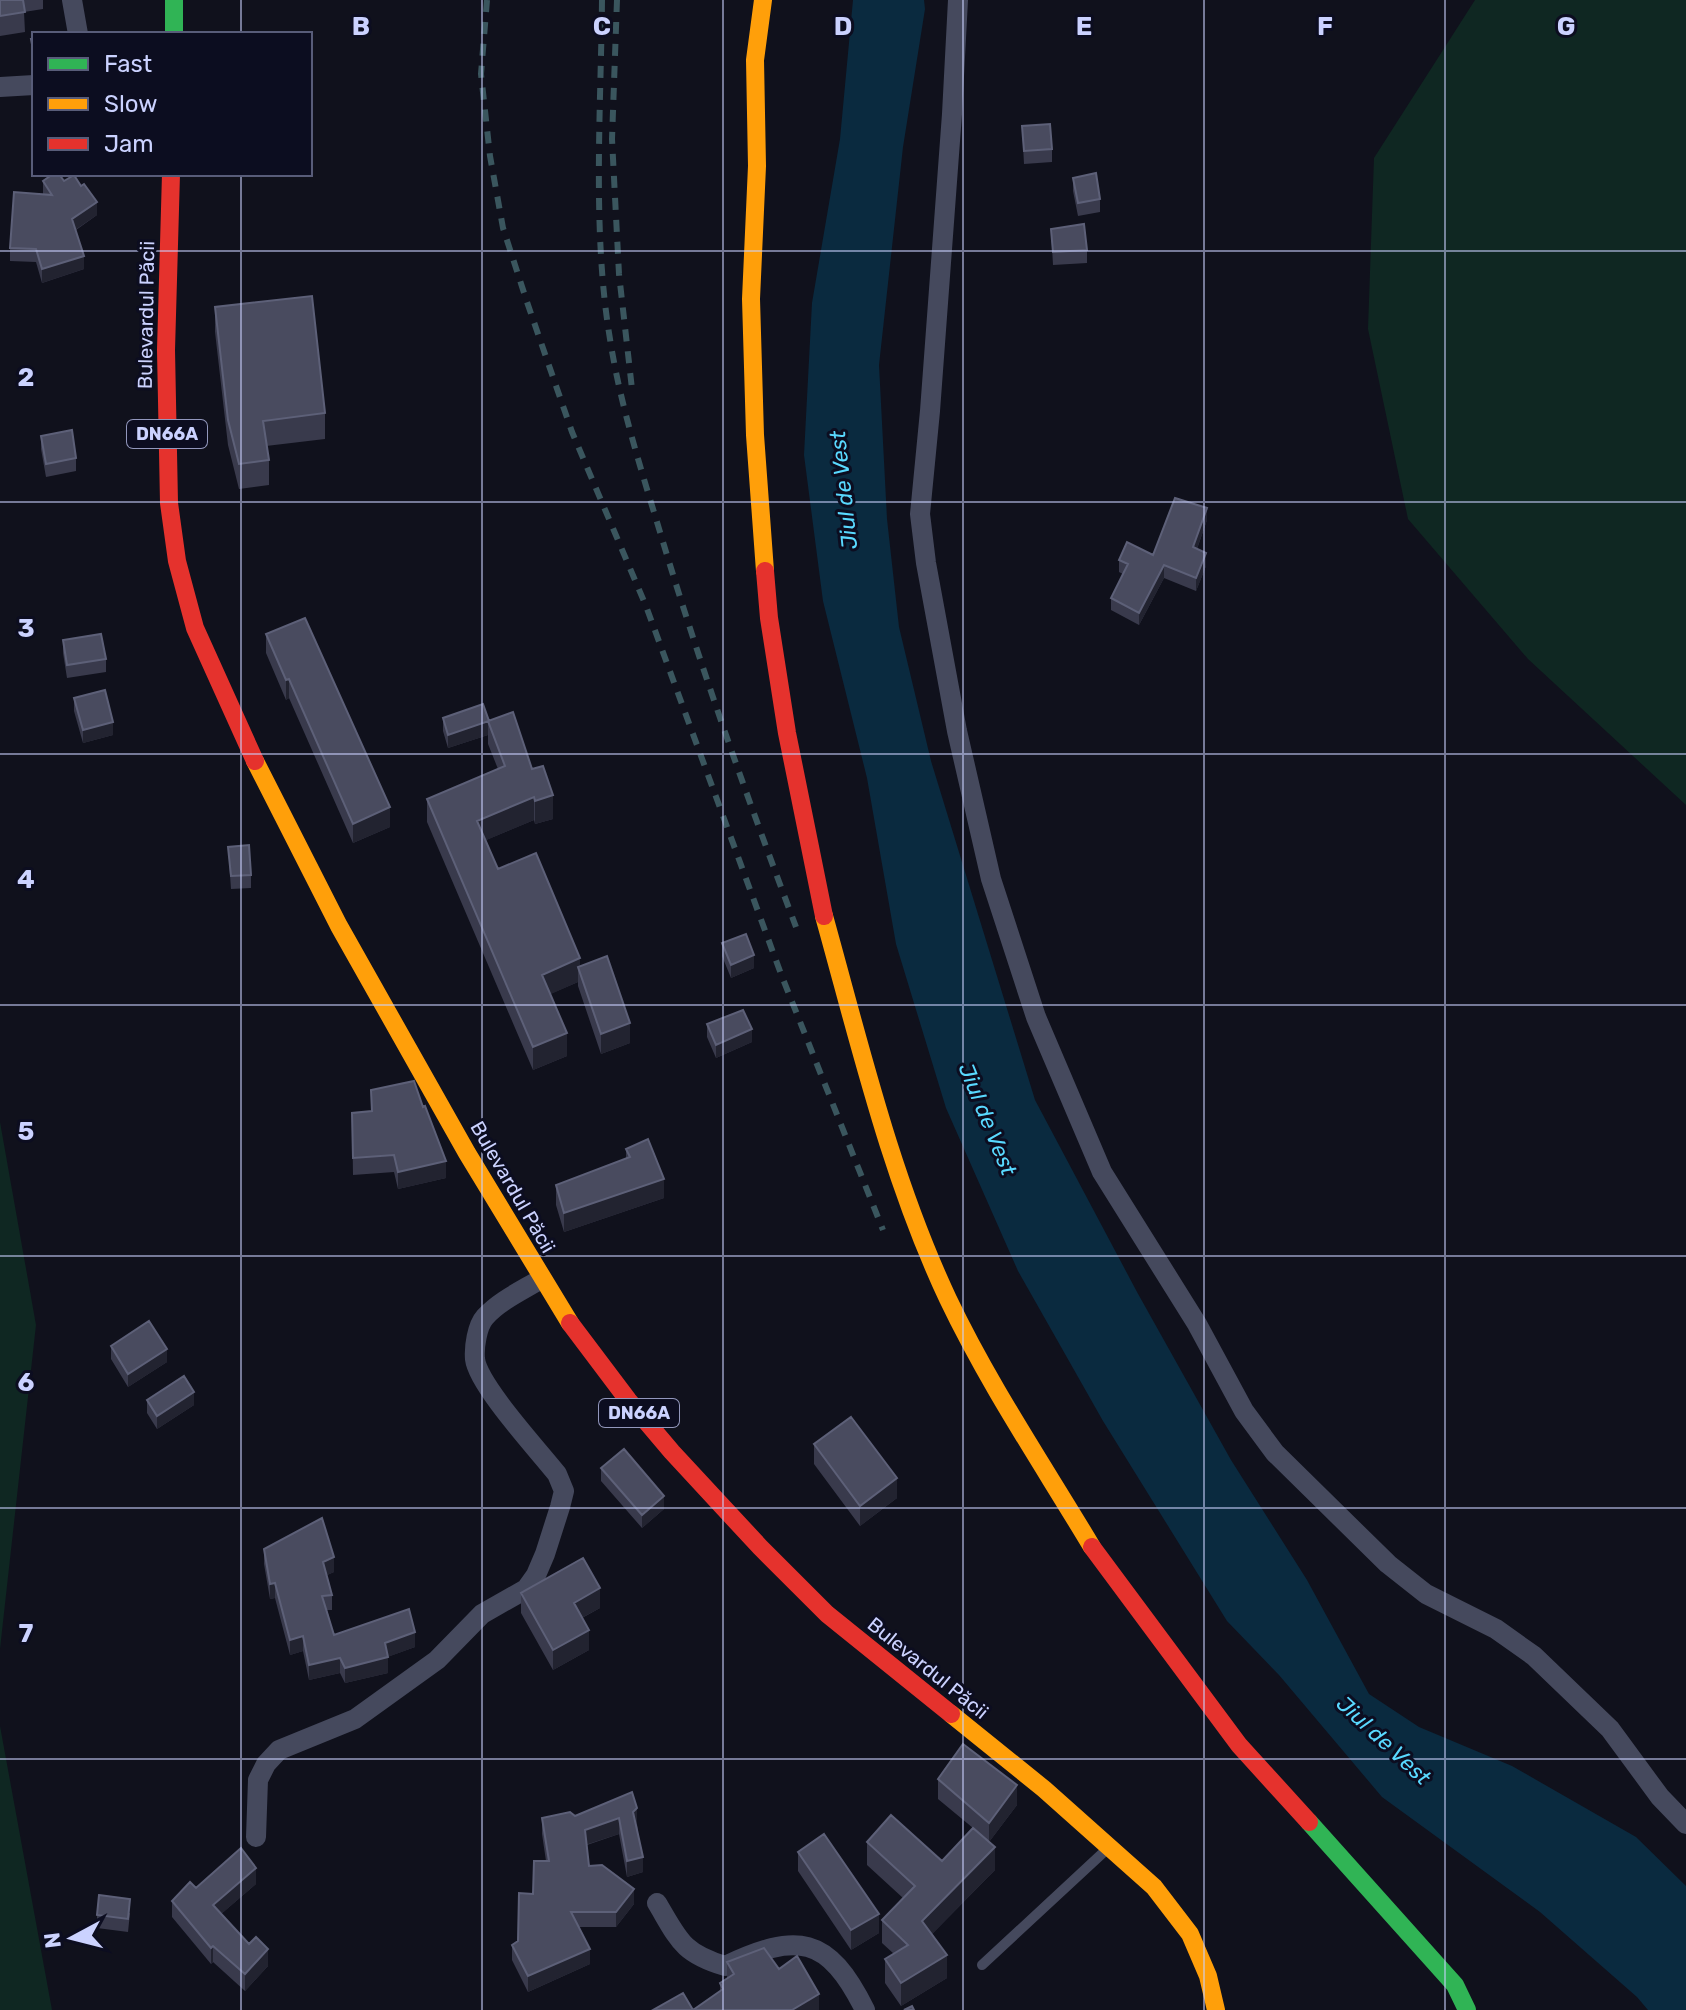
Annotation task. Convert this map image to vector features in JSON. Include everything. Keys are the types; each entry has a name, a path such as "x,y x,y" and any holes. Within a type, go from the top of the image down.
{"main road":[{"path":"174,0 174,32"},
{"path":"763,0 755,60 757,166 751,299 755,435 769,618 787,733 819,897 877,1105 914,1219 948,1299 983,1366 1099,1558 1239,1745 1455,1985 1467,2010"},
{"name":"Bulevardul Păcii","path":"171,176 166,350 169,503 177,561 195,628 271,796 339,926 541,1279 628,1400 719,1504 798,1586 851,1635 1044,1789 1154,1887 1190,1934 1208,1976 1216,2010"}],"street":[{"path":"72,0 78,32"},
{"path":"958,0 952,114 920,514 928,577 960,746 991,879 1036,1017 1102,1172 1197,1324 1244,1411 1275,1453 1388,1564 1426,1594 1496,1629 1534,1656 1610,1729 1660,1797 1686,1824"},
{"path":"0,87 32,85"},
{"path":"154,176 170,197"},
{"path":"256,1837 258,1780 266,1764 279,1750 355,1719 367,1711 437,1660 482,1614 526,1589 536,1575 564,1491 557,1474 486,1384 475,1360 477,1337 484,1318 541,1279"},
{"path":"657,1903 681,1944 701,1959 725,1966 753,1953 795,1944 826,1954 855,1990 865,2010"}],"lane":[{"path":"982,1965 1110,1846"}],"green space":[{"path":"1475,0 1686,0 1686,805 1528,659 1408,519 1368,329 1374,158"},
{"path":"0,1122 36,1325 0,1649"},
{"path":"0,1726 52,2010 0,2010"}],"water":[{"name":"Jiul de Vest","path":"853,0 924,0 903,147 879,365 887,519 899,627 931,761 1035,1100 1231,1460 1307,1580 1369,1694 1419,1727 1512,1766 1636,1837 1686,1886 1686,2010 1648,2010 1540,1912 1382,1797 1279,1675 1227,1621 1103,1421 1018,1271 946,1108 896,944 867,778 823,601 804,455 812,303 840,139"}],"building":[{"path":"0,0 23,0 25,12 0,16"},
{"path":"1050,124 1052,149 1024,151 1022,126"},
{"path":"1096,173 1100,199 1078,203 1073,178"},
{"path":"50,176 60,176 64,181 75,176 97,202 72,219 84,256 42,269 36,249 10,248 14,192 52,195 43,181"},
{"path":"1084,224 1087,250 1053,252 1051,229"},
{"path":"312,296 325,413 263,421 269,460 239,464 228,420 215,307"},
{"path":"72,430 76,458 46,464 41,436"},
{"path":"1175,498 1207,508 1193,547 1206,553 1196,578 1164,565 1139,613 1111,598 1128,564 1119,560 1127,542 1153,555"},
{"path":"305,618 390,807 353,824 266,634"},
{"path":"101,634 106,659 67,665 63,640"},
{"path":"105,690 113,722 83,730 74,698"},
{"path":"483,704 489,721 448,735 443,718"},
{"path":"513,712 532,769 543,766 553,795 535,801 534,797 477,821 498,869 536,853 580,958 542,975 567,1033 533,1047 427,799 505,766 488,721"},
{"path":"249,845 251,875 231,876 228,847"},
{"path":"746,934 754,955 731,965 722,943"},
{"path":"607,956 630,1023 601,1034 578,967"},
{"path":"743,1010 752,1029 716,1045 707,1024"},
{"path":"414,1081 446,1161 398,1172 394,1155 353,1158 352,1113 372,1111 371,1090"},
{"path":"648,1139 664,1179 564,1213 556,1185 630,1157 626,1149"},
{"path":"149,1321 167,1349 128,1374 111,1346"},
{"path":"184,1376 194,1392 157,1416 147,1400"},
{"path":"851,1417 897,1478 860,1506 814,1444"},
{"path":"624,1449 664,1496 642,1515 601,1468"},
{"path":"322,1518 334,1557 323,1562 332,1595 322,1596 334,1635 409,1609 415,1632 385,1643 388,1657 345,1668 340,1658 309,1665 303,1636 290,1640 275,1583 270,1584 264,1549"},
{"path":"583,1558 600,1588 574,1603 589,1630 553,1650 521,1593"},
{"path":"963,1744 1017,1785 989,1823 938,1779"},
{"path":"632,1792 643,1857 627,1861 619,1818 585,1830 589,1866 602,1865 634,1889 616,1912 571,1912 590,1949 528,1976 512,1945 518,1941 519,1893 533,1894 534,1861 549,1861 542,1818 570,1812 575,1816"},
{"path":"891,1815 942,1861 973,1828 995,1847 922,1921 947,1955 901,1983 885,1959 908,1945 882,1920 915,1886 867,1842"},
{"path":"824,1834 879,1914 851,1930 798,1852"},
{"path":"241,1848 256,1868 213,1905 249,1944 256,1937 268,1949 245,1974 213,1946 211,1948 172,1901 190,1882 196,1888"},
{"path":"99,1895 130,1899 128,1919 97,1915"},
{"path":"764,1948 779,1969 797,1956 819,1994 792,2010 693,2010 723,1989 720,1983 734,1974 727,1962"},
{"path":"683,1993 693,2010 653,2010"}],"railway":[{"path":"487,0 481,74 490,156 503,228 572,432 646,606 781,974 883,1230"},
{"path":"602,0 599,213 604,298 614,363 638,460 691,632 796,927"},
{"path":"617,0 612,139 619,274 632,389"}],"traffic: fast":[{"path":"174,0 174,32"},
{"path":"1309,1822 1455,1985 1467,2010"}],"traffic: slow":[{"path":"763,0 755,60 757,166 751,299 755,435 765,571"},
{"path":"255,761 339,926 467,1153 570,1323"},
{"path":"824,916 893,1159 928,1253 981,1362 1092,1547"},
{"path":"951,1714 1044,1789 1154,1887 1190,1934 1208,1976 1216,2010"}],"traffic: jam":[{"path":"171,176 166,350 169,503 177,561 195,628 255,761"},
{"path":"765,571 787,733 824,916"},
{"path":"570,1323 672,1452 760,1547 827,1614 951,1714"},
{"path":"1092,1547 1239,1745 1309,1822"}]}
